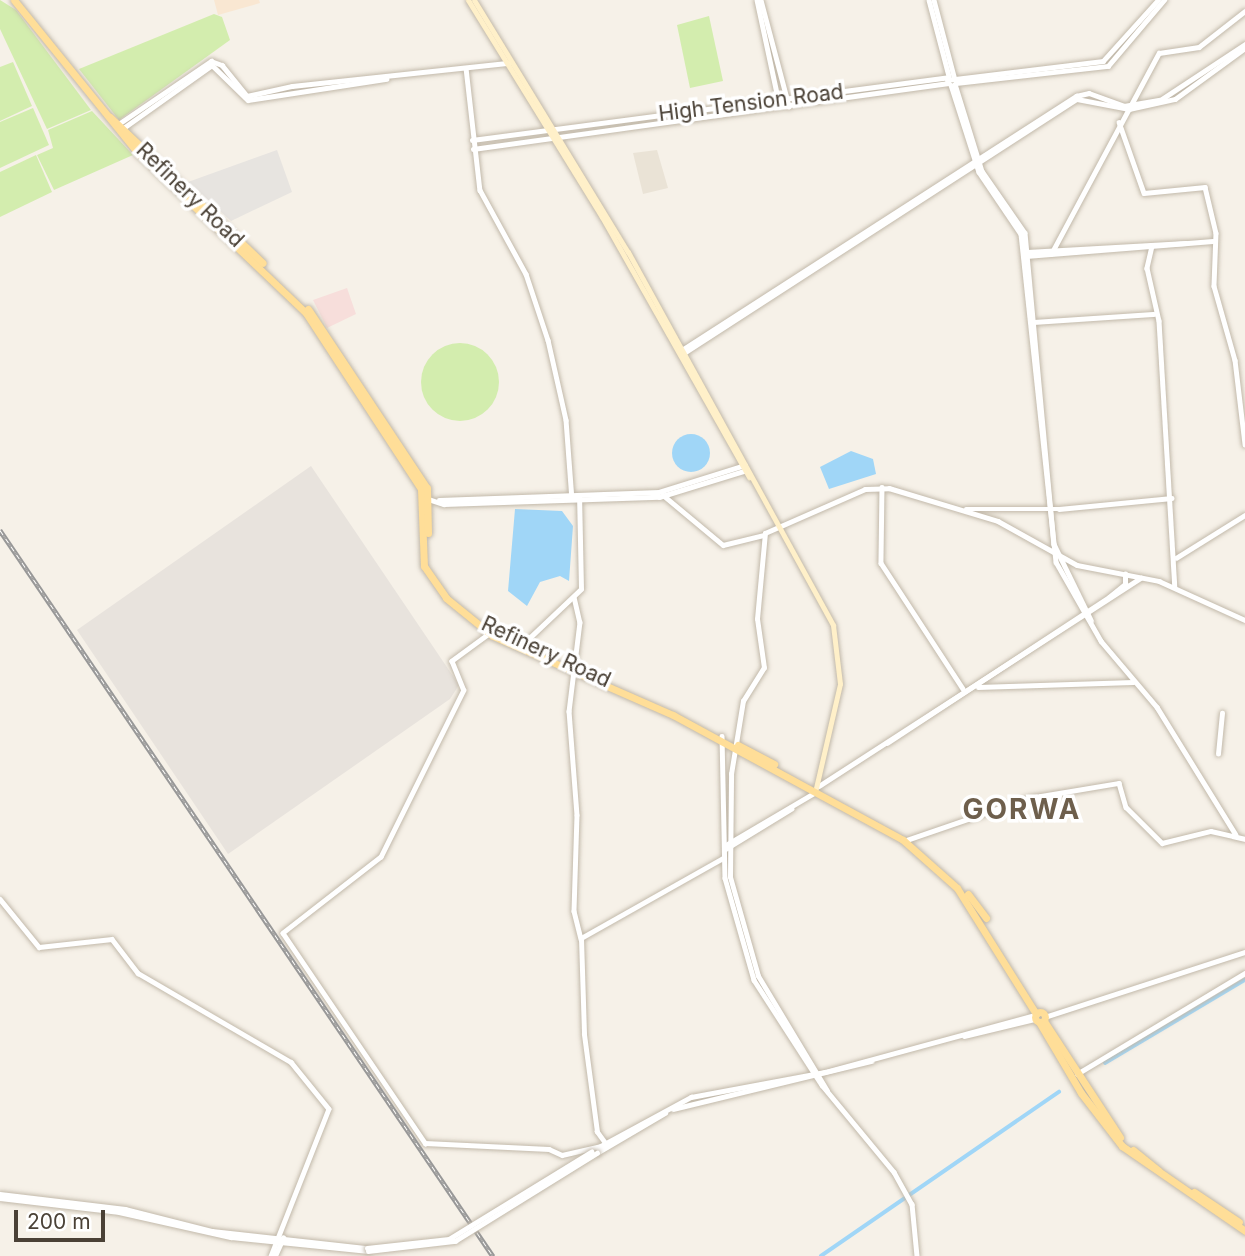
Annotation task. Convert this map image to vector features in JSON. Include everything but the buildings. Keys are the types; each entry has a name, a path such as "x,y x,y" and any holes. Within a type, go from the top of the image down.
{"main road":[{"path":"14,0 50,41"},
{"path":"19,0 50,41"},
{"path":"468,0 511,63"},
{"path":"474,0 683,351 745,470 832,625 841,658 817,788"},
{"name":"Refinery Road","path":"50,41 118,127 268,271 306,313 427,498 426,574 491,633 573,669"},
{"path":"557,137 711,404 745,470"},
{"name":"Refinery Road","path":"491,633 722,738 817,788 906,840 964,896 1076,1075 1084,1093"},
{"name":"Refinery Road","path":"1039,1017 1084,1093 1120,1140 1155,1174 1245,1231"},
{"name":"Refinery Road","path":"1120,1140 1158,1171 1245,1226"}],"street":[{"path":"759,0 782,99 780,107"},
{"path":"932,0 978,166 1020,220 1027,254 1055,556 1092,624 1233,820 1236,835"},
{"path":"952,80 1105,60 1158,0"},
{"path":"1063,67 1109,65 1164,0"},
{"path":"1051,252 1119,122 1161,52 1199,47 1245,11"},
{"path":"683,351 978,166 1082,93 1130,107 1173,95 1245,46"},
{"path":"118,127 211,61 222,65 247,96 292,86 390,78 511,63"},
{"path":"466,68 472,149 480,190 526,274 548,340 572,499"},
{"name":"High Tension Road","path":"472,140 782,99 952,80"},
{"name":"High Tension Road","path":"472,149 789,106 952,80"},
{"path":"782,99 789,106"},
{"path":"1119,122 1144,193 1204,185 1213,241 1214,286 1235,360 1245,444"},
{"path":"1027,254 1213,241"},
{"path":"1051,252 1186,243"},
{"path":"1152,246 1146,262 1154,314 1171,498 1176,558 1175,587"},
{"path":"1033,322 1154,314"},
{"path":"427,498 572,499 580,495 659,492 745,470"},
{"path":"439,500 572,492 580,495 664,496 745,470"},
{"path":"659,492 723,545 764,534 776,526 882,487 998,521 1055,556 1175,587 1245,620"},
{"path":"882,487 881,563 965,688"},
{"path":"522,645 581,589 580,495"},
{"path":"960,509 1049,510 1171,498"},
{"path":"1176,558 1245,515"},
{"path":"764,534 757,618 764,668 743,701 723,858 749,957 763,996 827,1091 912,1204 917,1256"},
{"path":"1088,615 1124,586 1125,574"},
{"path":"894,739 965,688 1088,615 1142,578"},
{"path":"574,597 580,622 573,669 574,909 581,939 584,1034 597,1132 603,1145"},
{"path":"491,633 452,661 464,690 381,857 283,933 425,1143 550,1149 562,1155 603,1145"},
{"path":"725,848 792,808 817,788 1042,643"},
{"path":"965,688 1134,682"},
{"path":"1218,754 1222,713"},
{"path":"722,738 725,848 749,957"},
{"path":"906,840 1029,798 1119,783 1126,807 1162,843 1185,833 1236,835 1245,839"},
{"path":"581,939 723,858"},
{"path":"0,899 39,947 112,939 138,973 296,1066 329,1111 273,1256"},
{"path":"0,1196 281,1237 353,1251 449,1239 594,1153 694,1099 817,1075 1039,1017 1245,952"},
{"path":"1076,1075 1245,973"},
{"path":"594,1153 603,1145 691,1097 817,1075"}],"shaded area":[{"path":"214,0 259,0 260,3 218,15"},
{"path":"277,150 292,192 231,221 188,182"},
{"path":"657,150 668,188 643,194 633,153"},
{"path":"347,288 356,314 327,328 313,300"},
{"path":"311,466 459,685 450,699 228,854 77,630"}],"green space":[{"path":"0,0 16,10 91,110 47,129 0,29"},
{"path":"214,14 222,17 230,40 119,120 79,69"},
{"path":"709,16 723,81 690,88 677,25"},
{"path":"13,62 32,106 0,121 0,67"},
{"path":"33,108 49,145 0,168 0,122"},
{"path":"92,111 133,155 54,190 37,155 53,148 48,130"},
{"path":"36,155 52,192 0,217 0,172"},
{"path":"452,343 468,343 482,349 493,360 499,374 499,390 493,404 482,415 468,421 452,421 438,415 427,404 421,390 421,374 427,360 438,349"}],"water":[{"path":"691,434 704,440 710,453 704,466 691,472 678,466 672,453 678,440"},
{"path":"851,451 873,459 876,474 829,489 820,467"},
{"path":"515,509 562,511 573,526 569,581 560,576 540,582 527,606 508,591"}],"waterway":[{"path":"1105,1063 1245,980"},
{"path":"821,1256 1059,1092"}],"railway":[{"path":"0,530 493,1256"}],"district":[{"name":"GORWA","path":"1022,809"}]}
